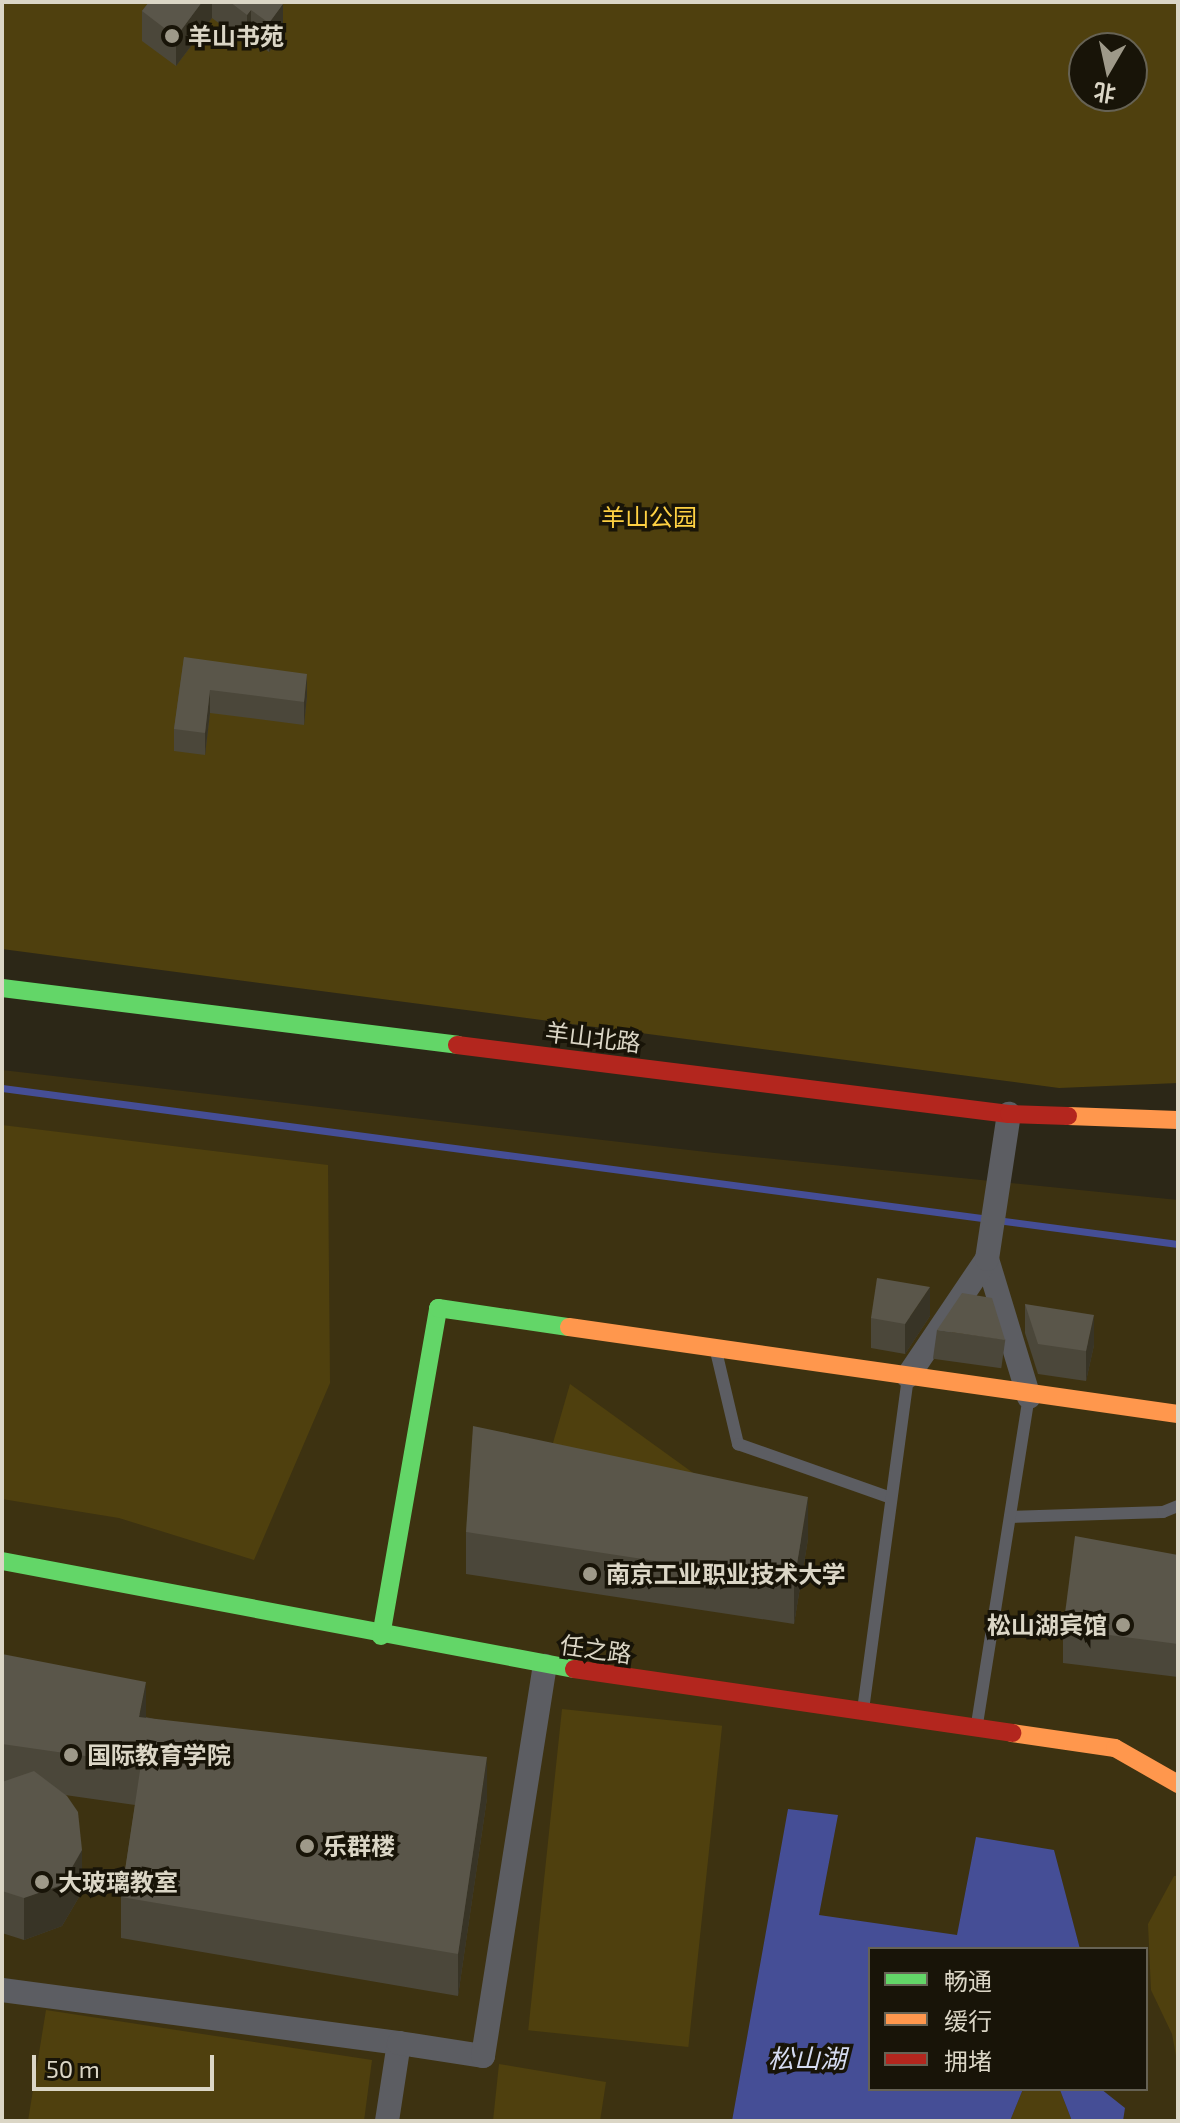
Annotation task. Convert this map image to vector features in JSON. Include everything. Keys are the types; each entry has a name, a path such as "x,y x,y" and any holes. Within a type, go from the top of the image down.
{"street":[{"name":"羊山北路","path":"2,988 1009,1114 1178,1120"},
{"path":"908,1376 987,1259 1009,1114"},
{"path":"987,1259 1009,1317 1029,1397"},
{"path":"381,1636 438,1308 908,1376 1029,1397 1178,1414"},
{"name":"任之路","path":"2,1561 545,1666 1115,1748 1178,1784"},
{"path":"2,1990 483,2056 545,1666"},
{"path":"387,2121 399,2043"}],"lane":[{"path":"715,1348 738,1444 891,1498"},
{"path":"863,1712 908,1376"},
{"path":"977,1727 1029,1397"},
{"path":"1010,1517 1163,1512 1178,1506"}],"shaded area":[{"name":"南京工业职业技术大学","path":"2,1070 715,1153 1178,1200 1178,2121 2,2121"}],"green space":[{"name":"羊山公园","path":"2,2 1178,2 1178,1083 1059,1088 2,949"},
{"path":"2,1125 328,1165 330,1383 254,1560 119,1518 2,1499"},
{"path":"570,1384 732,1501 544,1474"},
{"path":"562,1709 722,1726 688,2047 528,2030"},
{"path":"1174,1876 1178,1876 1178,2066 1172,2034 1151,1990 1148,1924"},
{"path":"46,2010 372,2060 364,2121 28,2121"},
{"path":"499,2064 606,2082 600,2121 493,2121"},
{"path":"1022,2091 1060,2091 1072,2121 1010,2121"}],"water":[{"name":"松山湖","path":"788,1809 838,1815 819,1915 957,1935 976,1837 1054,1850 1079,1947 868,1947 868,2091 1022,2091 1010,2121 732,2121"},
{"path":"1060,2091 1104,2091 1125,2108 1123,2121 1072,2121"}],"building":[{"path":"149,2 202,2 176,37 142,11"},
{"path":"230,2 283,4 269,23 251,10 247,15"},
{"path":"184,657 307,674 304,702 210,690 205,733 174,729"},
{"path":"877,1278 930,1287 905,1324 871,1318"},
{"path":"962,1293 992,1298 1005,1340 937,1330"},
{"path":"1025,1304 1094,1315 1086,1351 1038,1344"},
{"path":"473,1426 808,1497 794,1582 466,1532"},
{"name":"松山湖宾馆","path":"1075,1536 1178,1555 1178,1644 1063,1629"},
{"name":"乐群楼","path":"2,1654 146,1682 139,1717 487,1757 458,1954 121,1897 141,1764 2,1744"},
{"path":"34,1771 67,1796 78,1812 82,1850 62,1885 24,1898 2,1891 2,1782"}],"waterway":[{"path":"2,1088 1178,1244"}],"traffic: fast":[{"path":"2,988 457,1045"},
{"path":"381,1636 438,1308 569,1327"},
{"path":"2,1561 574,1669"}],"traffic: slow":[{"path":"1068,1116 1178,1120"},
{"path":"569,1327 1178,1414"},
{"path":"1012,1733 1115,1748 1178,1784"}],"traffic: jam":[{"path":"457,1045 1009,1114 1068,1116"},
{"path":"574,1669 1012,1733"}],"place":[{"name":"羊山书苑","path":"172,36"},
{"name":"南京工业职业技术大学","path":"590,1574"},
{"name":"松山湖宾馆","path":"1123,1625"},
{"name":"国际教育学院","path":"71,1755"},
{"name":"乐群楼","path":"307,1846"},
{"name":"大玻璃教室","path":"42,1882"}]}
